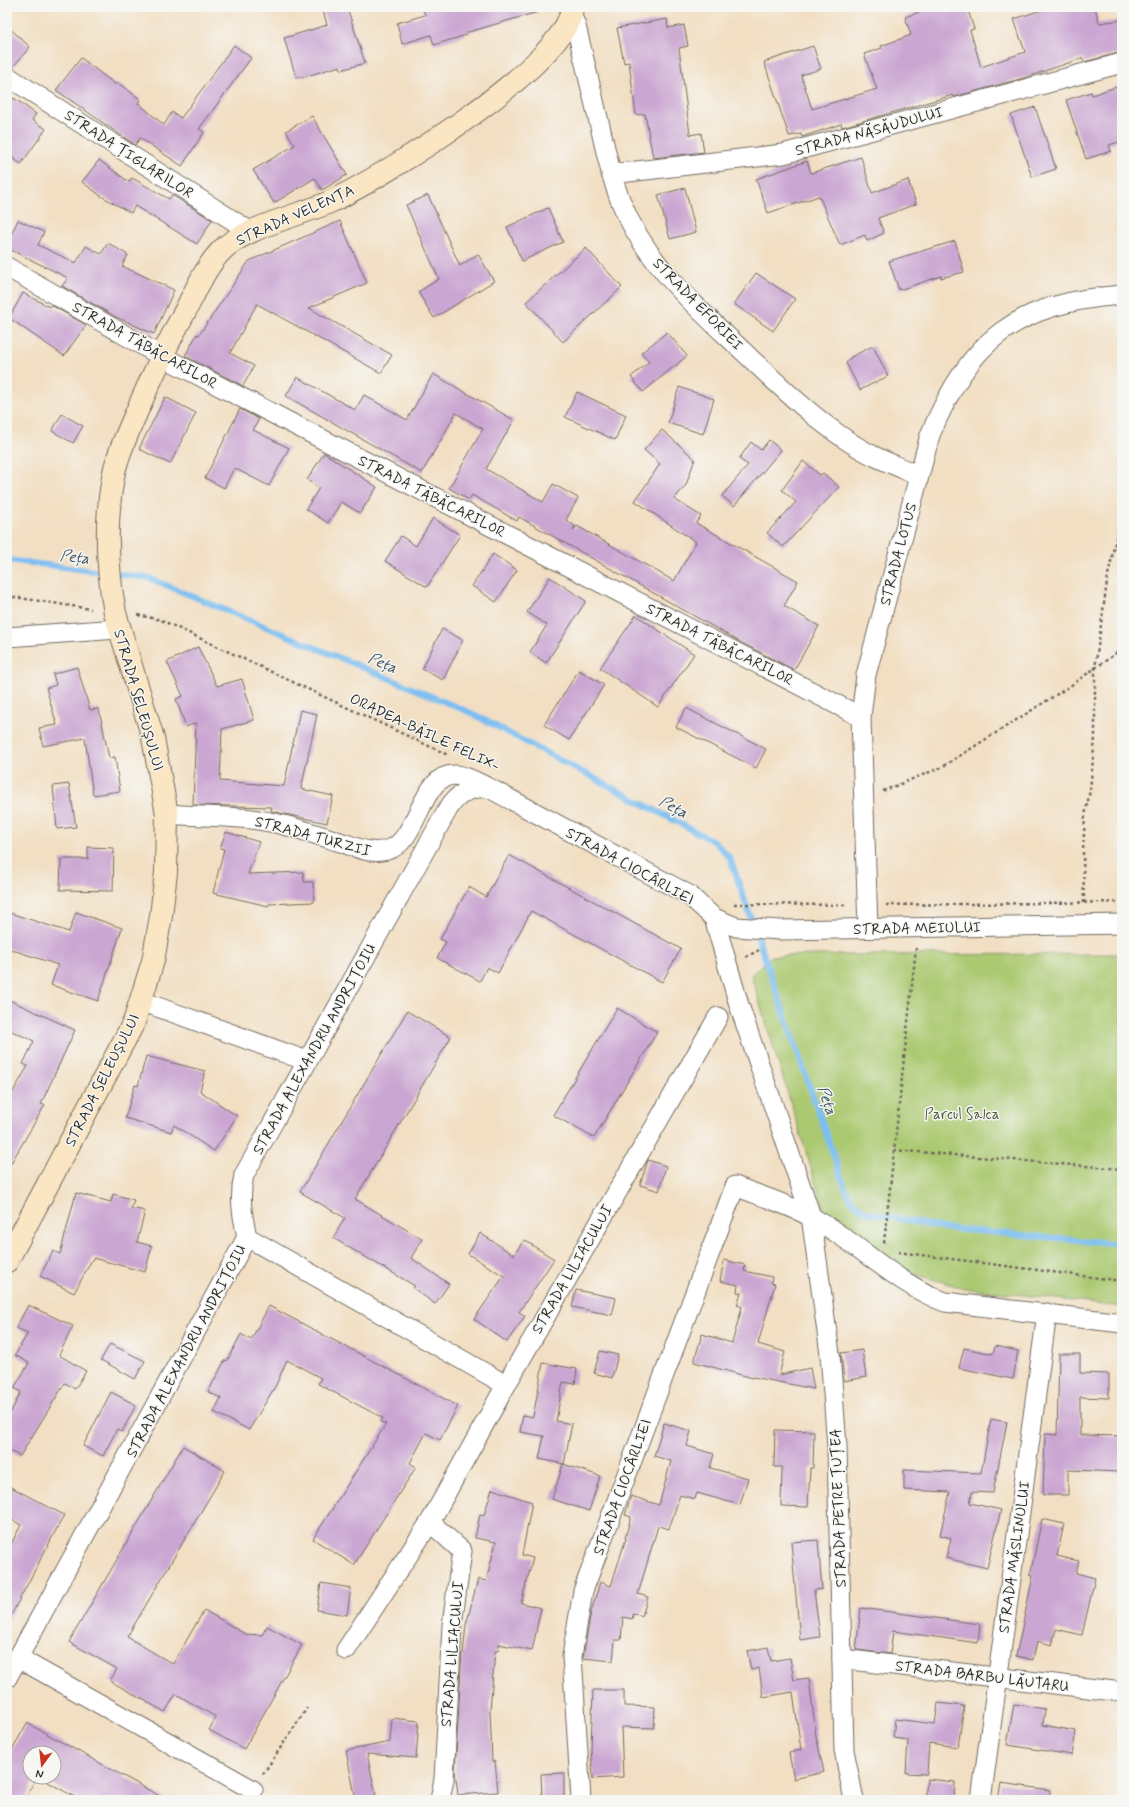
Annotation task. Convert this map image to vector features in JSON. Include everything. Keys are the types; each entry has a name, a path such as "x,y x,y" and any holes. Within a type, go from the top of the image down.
{"main road":[{"name":"STRADA VELENȚA","path":"110,584 108,508 113,474 128,432 161,356 211,264 223,249 251,232 331,202 380,175 439,139 504,90 525,72 557,40 572,11"},
{"name":"STRADA SELEUȘULUI","path":"7,1261 134,1022 153,961 161,916 166,872 167,814 153,738 117,621 110,584"}],"street":[{"name":"STRADA EFORIEI","path":"572,11 611,174 628,218 652,256 668,277 710,320 787,392 847,441 873,457 918,475"},
{"name":"STRADA NĂSĂUDULUI","path":"611,174 783,154 1122,63"},
{"name":"STRADA ȚIGLARILOR","path":"7,76 251,232"},
{"name":"STRADA TĂBĂCARILOR","path":"7,267 161,356 861,717"},
{"name":"STRADA LOTUS","path":"868,928 861,717 866,675 918,475 930,435 941,410 956,383 995,336 1014,322 1048,308 1094,297 1122,295"},
{"path":"7,637 117,621"},
{"name":"STRADA TURZII","path":"167,814 241,818 290,826 359,849 376,852 388,850 399,845 406,837 427,793 444,778 451,775 460,776 489,788"},
{"name":"STRADA ALEXANDRU ANDRIȚOIU","path":"7,1678 248,1237 242,1212 240,1192 244,1175 453,800 465,791 477,787 489,788"},
{"name":"STRADA CIOCÂRLIEI","path":"489,788 689,896 714,918"},
{"name":"STRADA MEIULUI","path":"714,918 736,927 781,930 1122,924"},
{"name":"STRADA PETRE ȚUȚEA","path":"714,918 739,1005 811,1216 830,1354 838,1446 844,1750 854,1800"},
{"path":"141,1002 307,1061"},
{"name":"STRADA LILIACULUI","path":"346,1650 430,1522 506,1385 718,1017"},
{"name":"STRADA CIOCÂRLIEI","path":"581,1800 572,1656 583,1591 735,1186 811,1216"},
{"path":"811,1216 902,1280 926,1295 945,1302 1122,1323"},
{"path":"248,1237 506,1385"},
{"name":"STRADA MĂSLINULUI","path":"981,1800 1047,1314"},
{"name":"STRADA LILIACULUI","path":"430,1522 462,1551 452,1625 444,1779 440,1800"},
{"path":"18,1658 253,1790"},
{"name":"STRADA BARBU LĂUTARU","path":"842,1659 1122,1692"}],"path":[{"path":"1087,925 1084,902 1083,851 1095,738 1095,668 1108,575 1122,511"},
{"name":"ORADEA-BĂILE FELIX-","path":"7,596 117,621 143,615 161,620 450,756"},
{"path":"863,796 886,790 942,767 1070,686 1121,650"},
{"path":"732,904 868,906 1122,902"},
{"path":"886,1228 917,928"},
{"path":"894,1150 1122,1169"},
{"path":"893,1252 1122,1282"},
{"path":"253,1790 307,1708"}],"green space":[{"name":"Parcul Salca","path":"1122,954 1122,1307 964,1288 917,1275 891,1262 824,1210 751,975 772,956"}],"building":[{"path":"322,7 347,7 365,63 341,70 340,66 303,77 296,77 284,38 327,25"},
{"path":"422,7 537,7 538,12 465,33 466,35 434,45 431,35 402,44 397,23 425,15"},
{"path":"934,7 967,7 974,29 970,30 981,67 1025,52 1014,19 1051,7 1095,7 1099,23 1122,20 1122,52 1084,62 1083,58 1024,78 954,97 953,95 842,127 841,124 802,137 801,134 789,136 764,62 813,46 821,69 801,75 812,109 877,89 864,54 911,35 905,17"},
{"path":"667,19 668,28 684,25 688,46 679,48 690,135 701,133 704,152 653,158 645,114 636,115 629,62 624,63 617,28"},
{"path":"7,26 30,47 13,67 7,65"},
{"path":"234,45 251,58 199,129 204,132 182,166 140,138 135,145 56,90 81,58 116,85 118,83 140,99 138,103 164,125 172,112 181,118"},
{"path":"1122,85 1122,141 1109,145 1111,151 1086,159 1066,100 1091,92 1092,95"},
{"path":"14,98 36,114 32,120 46,129 21,164 7,154 7,108"},
{"path":"1035,107 1056,169 1032,177 1011,115"},
{"path":"312,116 347,175 322,190 315,178 274,203 253,170 295,145 286,131"},
{"path":"861,157 872,193 908,180 916,204 878,218 884,233 867,241 865,235 840,245 819,196 768,213 756,179 807,161 811,173"},
{"path":"99,160 129,182 132,178 169,199 172,195 212,220 197,244 135,206 131,213 101,196 82,182"},
{"path":"685,188 696,232 670,239 658,195"},
{"path":"428,195 460,266 478,254 494,281 434,318 418,292 439,279 406,205"},
{"path":"548,208 563,242 522,261 507,227"},
{"path":"18,220 44,232 38,245 76,263 86,246 101,254 108,243 128,255 122,266 174,290 154,334 116,317 62,286 68,278 7,248 7,243"},
{"path":"340,221 367,283 309,308 392,355 381,373 257,304 230,353 254,366 243,386 185,356 197,334 199,335 249,261"},
{"path":"955,241 964,272 941,278 941,276 899,290 889,261"},
{"path":"586,248 622,287 563,342 526,302"},
{"path":"756,273 795,299 773,331 734,304"},
{"path":"23,293 50,307 51,305 86,325 64,356 9,318"},
{"path":"667,332 687,356 643,392 631,377 649,362 641,353"},
{"path":"873,346 888,376 860,390 846,363 851,357"},
{"path":"433,374 514,420 486,469 543,502 553,484 578,498 566,520 575,526 573,530 577,526 674,581 696,542 635,501 660,464 644,450 662,430 695,459 686,485 674,499 701,516 696,523 798,581 784,606 819,626 794,670 742,643 519,517 517,521 472,495 469,500 449,488 483,429 456,413 422,473 286,396 297,377 355,410 364,395 407,420"},
{"path":"679,387 714,399 703,434 668,423"},
{"path":"577,392 626,415 615,440 565,417"},
{"path":"165,397 196,413 170,464 139,449"},
{"path":"240,409 259,419 253,430 289,448 269,486 234,468 224,488 205,478"},
{"path":"62,414 83,426 73,443 52,431"},
{"path":"769,440 781,450 734,506 722,496 748,465 739,459 751,442 761,450"},
{"path":"324,453 377,487 360,513 341,502 328,523 306,509 319,488 307,480"},
{"path":"803,461 820,475 823,473 839,487 783,547 767,533 796,502 782,490"},
{"path":"433,518 460,535 427,587 385,561 401,536 416,546"},
{"path":"493,554 517,570 496,602 472,586"},
{"path":"550,577 586,601 546,663 530,652 547,625 527,612"},
{"path":"636,615 694,654 658,707 600,668"},
{"path":"442,629 463,640 443,680 422,669"},
{"path":"198,647 217,686 242,679 254,720 222,729 220,781 284,786 300,710 317,714 301,789 333,796 327,823 271,811 272,807 193,805 196,723 186,727 176,699 183,696 167,662"},
{"path":"77,667 90,710 99,709 109,758 115,757 120,791 93,795 85,738 43,746 39,728 57,725 46,688 56,685 53,674"},
{"path":"579,670 604,685 569,740 544,725"},
{"path":"686,708 766,749 756,768 676,727"},
{"path":"69,784 76,827 57,829 53,786"},
{"path":"226,832 259,842 248,874 303,872 304,882 313,882 314,902 269,904 268,906 213,893 224,849 220,848"},
{"path":"88,847 114,848 113,891 60,890 61,859 88,859"},
{"path":"509,855 681,949 662,982 531,911 498,973 487,967 480,981 437,958 446,942 440,939 469,887 486,897"},
{"path":"7,912 69,932 76,912 122,928 98,1001 51,985 58,965 7,948"},
{"path":"7,999 75,1030 41,1104 45,1105 7,1170 7,1102 28,1066 23,1064 34,1041 7,1029"},
{"path":"617,1008 657,1032 594,1138 553,1115"},
{"path":"407,1011 451,1037 355,1199 422,1239 411,1258 449,1284 435,1304 413,1288 415,1286 333,1238 345,1218 300,1192"},
{"path":"146,1056 205,1071 200,1091 237,1116 214,1151 174,1125 171,1132 125,1118 135,1085 138,1086"},
{"path":"648,1160 666,1166 659,1191 640,1185"},
{"path":"76,1193 111,1202 113,1194 134,1200 131,1208 145,1211 137,1242 152,1246 145,1272 93,1258 74,1293 40,1276 53,1251 60,1254"},
{"path":"480,1233 514,1255 524,1240 554,1259 519,1312 525,1316 507,1342 474,1319 504,1276 468,1254"},
{"path":"724,1260 745,1265 744,1271 772,1277 771,1283 775,1284 758,1344 785,1352 779,1375 810,1368 814,1389 753,1378 694,1362 702,1334 732,1343 742,1307 737,1305 741,1293 737,1292 738,1285 720,1281"},
{"path":"576,1290 616,1298 612,1315 572,1307"},
{"path":"28,1305 73,1326 59,1355 86,1371 75,1389 65,1383 20,1456 7,1450 7,1419 21,1392 14,1388 29,1363 15,1355 28,1333 16,1328"},
{"path":"269,1306 458,1406 440,1440 426,1433 410,1463 416,1467 354,1565 313,1539 386,1424 381,1422 383,1418 318,1384 321,1378 287,1360 276,1385 249,1430 214,1412 221,1398 208,1392 241,1334 251,1340"},
{"path":"110,1344 145,1361 135,1379 101,1360"},
{"path":"995,1346 1018,1351 1013,1379 959,1368 964,1348 993,1354"},
{"path":"862,1350 866,1377 844,1381 841,1353"},
{"path":"600,1351 618,1355 612,1378 594,1373"},
{"path":"1059,1354 1080,1354 1080,1373 1109,1374 1109,1398 1080,1397 1080,1435 1122,1436 1122,1472 1068,1470 1068,1495 1043,1495 1045,1434 1057,1435"},
{"path":"543,1363 577,1369 575,1384 563,1382 556,1421 572,1424 564,1464 539,1459 544,1436 520,1432 523,1415 533,1417"},
{"path":"111,1392 136,1405 122,1432 117,1429 103,1456 83,1446"},
{"path":"991,1419 1007,1422 993,1493 972,1492 970,1503 1001,1510 987,1568 946,1558 951,1538 940,1535 950,1492 904,1490 904,1470 981,1473"},
{"path":"664,1423 691,1431 687,1446 714,1454 710,1468 748,1478 740,1505 697,1493 695,1499 680,1495 669,1529 658,1526 638,1594 648,1597 642,1616 633,1613 632,1619 623,1617 621,1640 615,1640 613,1661 583,1658 591,1612 600,1582 611,1586 626,1538 631,1517 625,1515 631,1496 659,1505 671,1461 654,1456"},
{"path":"775,1430 814,1431 813,1468 810,1468 808,1507 781,1506 782,1467 774,1467"},
{"path":"183,1446 225,1471 127,1637 173,1664 204,1610 245,1634 262,1635 267,1626 302,1645 244,1749 209,1730 216,1717 176,1694 165,1712 110,1681 117,1669 69,1642"},
{"path":"563,1464 600,1476 589,1511 552,1499"},
{"path":"7,1485 64,1515 7,1623 7,1552 21,1525 7,1517"},
{"path":"492,1489 532,1502 522,1555 533,1558 521,1603 541,1608 532,1651 499,1644 498,1651 495,1651 490,1710 492,1762 495,1761 498,1792 458,1795 455,1771 462,1653 466,1625 478,1579 486,1581 496,1542 475,1538 480,1514 484,1515"},
{"path":"1042,1519 1064,1524 1057,1556 1079,1561 1076,1573 1095,1578 1082,1635 1056,1629 1052,1645 1037,1641 1033,1660 1016,1656 1033,1576 1030,1575"},
{"path":"818,1540 822,1589 814,1590 820,1637 800,1640 791,1542"},
{"path":"321,1583 351,1588 347,1615 317,1610"},
{"path":"861,1608 980,1624 978,1643 893,1631 890,1654 856,1650"},
{"path":"768,1647 771,1661 790,1658 794,1680 809,1678 816,1736 824,1772 794,1779 789,1753 801,1750 793,1692 763,1697 759,1668 751,1670 747,1651"},
{"path":"593,1690 624,1690 624,1706 655,1707 654,1728 621,1727 623,1777 593,1779 591,1748"},
{"path":"938,1703 964,1706 958,1747 929,1743 927,1774 906,1773 908,1740 893,1738 895,1719 935,1724"},
{"path":"1014,1704 1045,1709 1043,1725 1076,1731 1072,1755 1007,1745"},
{"path":"392,1718 419,1721 416,1758 367,1754 377,1800 356,1800 346,1751 390,1742"},
{"path":"27,1723 167,1800 80,1800 53,1785 62,1785 62,1745 22,1745 22,1785 32,1785 25,1800 7,1800 7,1759"},
{"path":"564,1773 564,1800 542,1800 541,1774"},
{"path":"927,1779 955,1782 954,1800 925,1800"},
{"path":"1001,1783 1050,1790 1050,1800 998,1800"}],"waterway":[{"name":"Peța","path":"7,560 149,578 469,712 715,842 730,858 845,1188 853,1202 866,1212 943,1228 1122,1244"}]}
